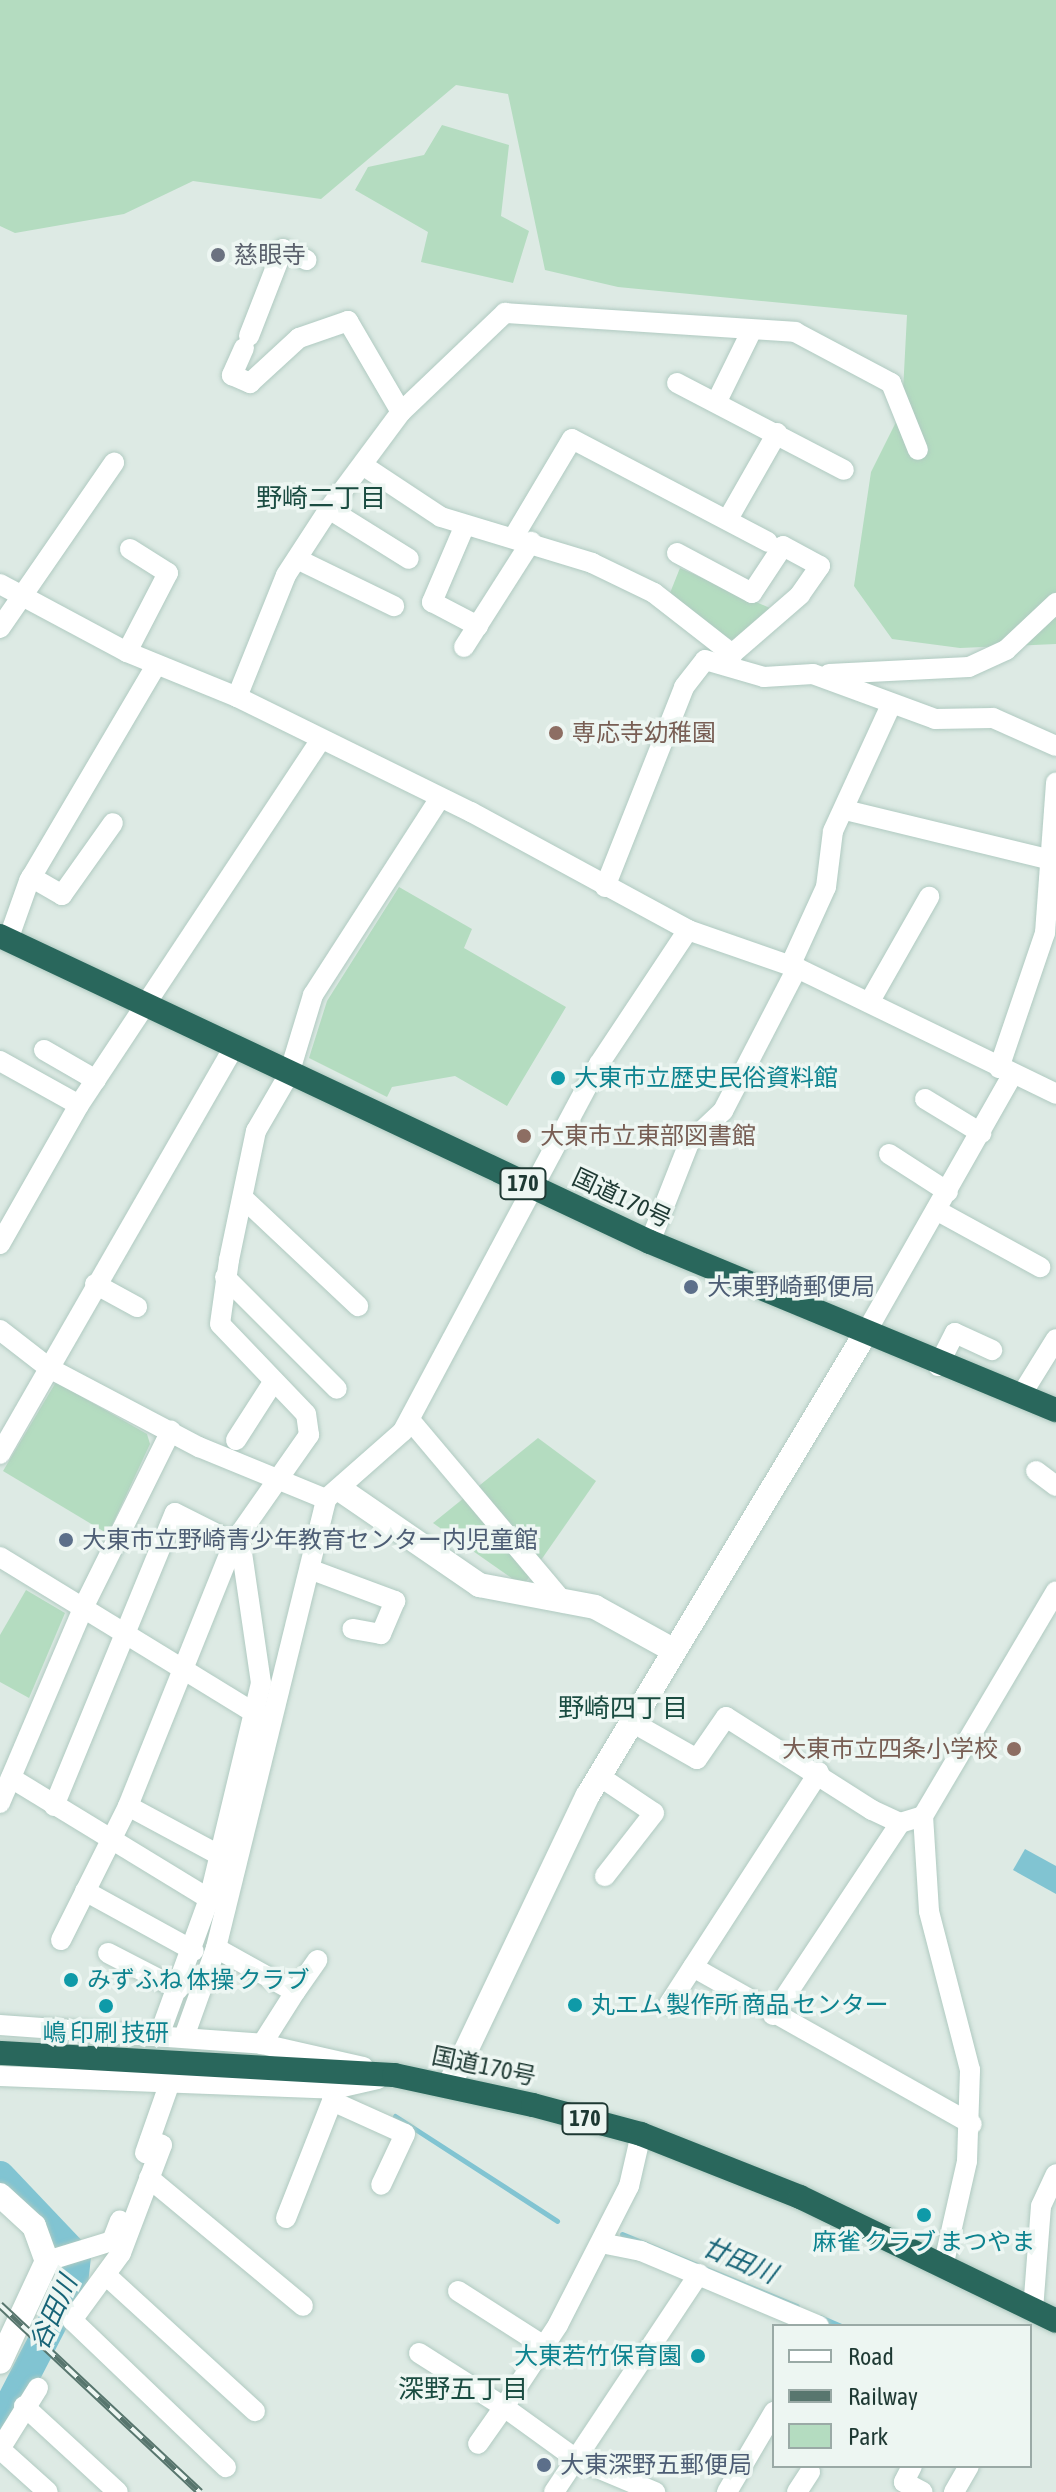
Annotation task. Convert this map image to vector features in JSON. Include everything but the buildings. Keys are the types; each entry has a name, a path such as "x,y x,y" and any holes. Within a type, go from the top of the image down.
{"highway":[{"name":"国道170号","path":"3,940 232,1050 650,1242 864,1336 1056,1410"},
{"name":"国道170号","path":"0,2053 394,2075 641,2134 800,2197 1056,2321"}],"street":[{"path":"307,260 283,249 232,375 250,383 299,338 348,321 365,340 401,412"},
{"path":"237,697 265,618 329,509 364,466 401,412 505,313 795,332 891,383 918,450"},
{"path":"717,401 752,330"},
{"path":"677,383 717,401 844,470"},
{"path":"728,519 777,433"},
{"path":"464,647 478,626 572,439 768,542"},
{"path":"0,628 114,463"},
{"path":"364,466 415,505 465,525 522,540 654,593 731,659 764,677 969,667 1006,650 1056,603"},
{"path":"329,509 409,559"},
{"path":"465,525 432,602 478,626"},
{"path":"605,887 695,667 731,659 800,595 820,566 783,546 752,593 677,553"},
{"path":"127,652 168,573 130,549"},
{"path":"297,559 394,606"},
{"path":"0,584 127,652 237,697 319,743 440,798 688,930 793,967 870,1001 1005,1072 1056,1094"},
{"path":"3,940 31,877 156,665"},
{"path":"813,674 890,707 935,719 993,718 1056,746"},
{"path":"650,1242 689,1143 723,1111 793,967 826,887 833,831 890,707"},
{"path":"2,1237 79,1105 319,743"},
{"path":"449,2086 599,1776 864,1336 981,1133 1050,937 1056,782"},
{"path":"61,1940 128,1806 234,1542 281,1479 312,1423 272,1384 220,1324 225,1277 256,1131 289,1074 313,995 440,798"},
{"path":"845,810 1052,860"},
{"path":"31,877 62,895 113,823"},
{"path":"870,1001 929,897"},
{"path":"159,2036 194,1951 333,1494 410,1420 529,1187 688,930"},
{"path":"44,1050 96,1080"},
{"path":"0,1454 232,1050"},
{"path":"0,1061 79,1105"},
{"path":"925,1099 981,1133"},
{"path":"889,1154 948,1192"},
{"path":"243,1198 358,1306"},
{"path":"936,1210 1040,1267"},
{"path":"225,1277 337,1389"},
{"path":"95,1284 137,1307"},
{"path":"0,1330 49,1368 171,1431 281,1479 333,1494 479,1585 619,1617 673,1650"},
{"path":"938,1366 955,1333 992,1350"},
{"path":"1020,1397 1056,1339"},
{"path":"236,1440 272,1384"},
{"path":"410,1420 564,1603"},
{"path":"0,1803 83,1608 171,1431"},
{"path":"1036,1471 1056,1486"},
{"path":"54,1806 175,1513 241,1546 260,1673 263,1718 216,1948 184,2037"},
{"path":"0,1557 124,1636 263,1718"},
{"path":"312,1570 395,1601 381,1634 352,1629"},
{"path":"943,2267 953,2249 972,2124 970,2070 929,1911 923,1816 1056,1591"},
{"path":"630,1721 697,1759 726,1717 900,1823"},
{"path":"669,2004 819,1772"},
{"path":"599,1776 654,1813 605,1876"},
{"path":"11,1778 110,1842 209,1899"},
{"path":"128,1806 221,1856"},
{"path":"773,2015 900,1823 923,1816"},
{"path":"85,1891 194,1951"},
{"path":"216,1948 295,1992"},
{"path":"108,1953 178,1989"},
{"path":"262,2044 317,1960"},
{"path":"693,1967 773,2015 972,2124"},
{"path":"0,2025 262,2044 394,2075"},
{"path":"0,2076 333,2095 394,2075"},
{"path":"47,2261 104,2245 150,2140 169,2085"},
{"path":"333,2095 405,2134 381,2185"},
{"path":"286,2218 333,2095"},
{"path":"478,2444 544,2346 601,2243 629,2186 641,2134"},
{"path":"150,2140 162,2145 108,2277 72,2320 226,2467"},
{"path":"1033,2310 1041,2206 1056,2174"},
{"path":"149,2178 303,2306"},
{"path":"0,2195 34,2226 47,2261 0,2362"},
{"path":"601,2243 699,2274 814,2324"},
{"path":"555,2492 699,2274"},
{"path":"108,2277 255,2411"},
{"path":"458,2291 544,2346"},
{"path":"419,2353 504,2407 576,2459 655,2492"},
{"path":"38,2388 0,2449 48,2492"},
{"path":"24,2406 118,2492"},
{"path":"737,2488 772,2416"},
{"path":"911,2468 904,2482 923,2492"},
{"path":"954,2492 968,2468"},
{"path":"797,2492 810,2472"}],"green space":[{"path":"0,0 1056,0 1056,644 960,648 892,639 854,586 871,472 902,410 907,315 618,287 545,270 508,94 456,85 321,199 193,181 124,214 15,233 0,226"},
{"path":"442,125 509,145 501,216 529,231 513,283 421,262 428,232 355,190 368,167 424,155"},
{"path":"680,568 772,609 738,641 726,638 670,593"},
{"path":"399,887 472,929 464,948 566,1007 507,1106 455,1076 392,1087 387,1097 309,1058 327,1001"},
{"path":"56,1382 147,1434 150,1444 108,1534 3,1471"},
{"path":"538,1438 596,1481 523,1586 433,1523"},
{"path":"26,1590 65,1613 29,1698 0,1682 0,1635"}],"water":[{"path":"1025,1849 1056,1866 1056,1894 1013,1870"}],"waterway":[{"name":"廿田川","path":"395,2116 557,2221"},
{"name":"谷田川","path":"0,2176 76,2256 73,2283 0,2424"},
{"name":"廿田川","path":"622,2234 797,2306"},
{"name":"廿田川","path":"820,2317 836,2324"}],"railway":[{"path":"0,2305 200,2492"}],"place":[{"name":"慈眼寺","path":"218,255"},
{"name":"専応寺幼稚園","path":"556,733"},
{"name":"大東市立歴史民俗資料館","path":"558,1078"},
{"name":"大東市立東部図書館","path":"524,1136"},
{"name":"大東野崎郵便局","path":"691,1287"},
{"name":"大東市立野崎青少年教育センター内児童館","path":"66,1540"},
{"name":"大東市立四条小学校","path":"1014,1749"},
{"name":"みずふね 体操 クラブ","path":"71,1980"},
{"name":"丸エム 製作所 商品 センター","path":"575,2005"},
{"name":"嶋 印刷 技研","path":"106,2006"},
{"name":"麻雀 クラブ まつやま","path":"924,2215"},
{"name":"大東若竹保育園","path":"698,2356"},
{"name":"大東深野五郵便局","path":"544,2465"}],"district":[{"name":"野崎二丁目","path":"321,499"},
{"name":"野崎四丁目","path":"623,1709"},
{"name":"深野五丁目","path":"463,2390"}]}
